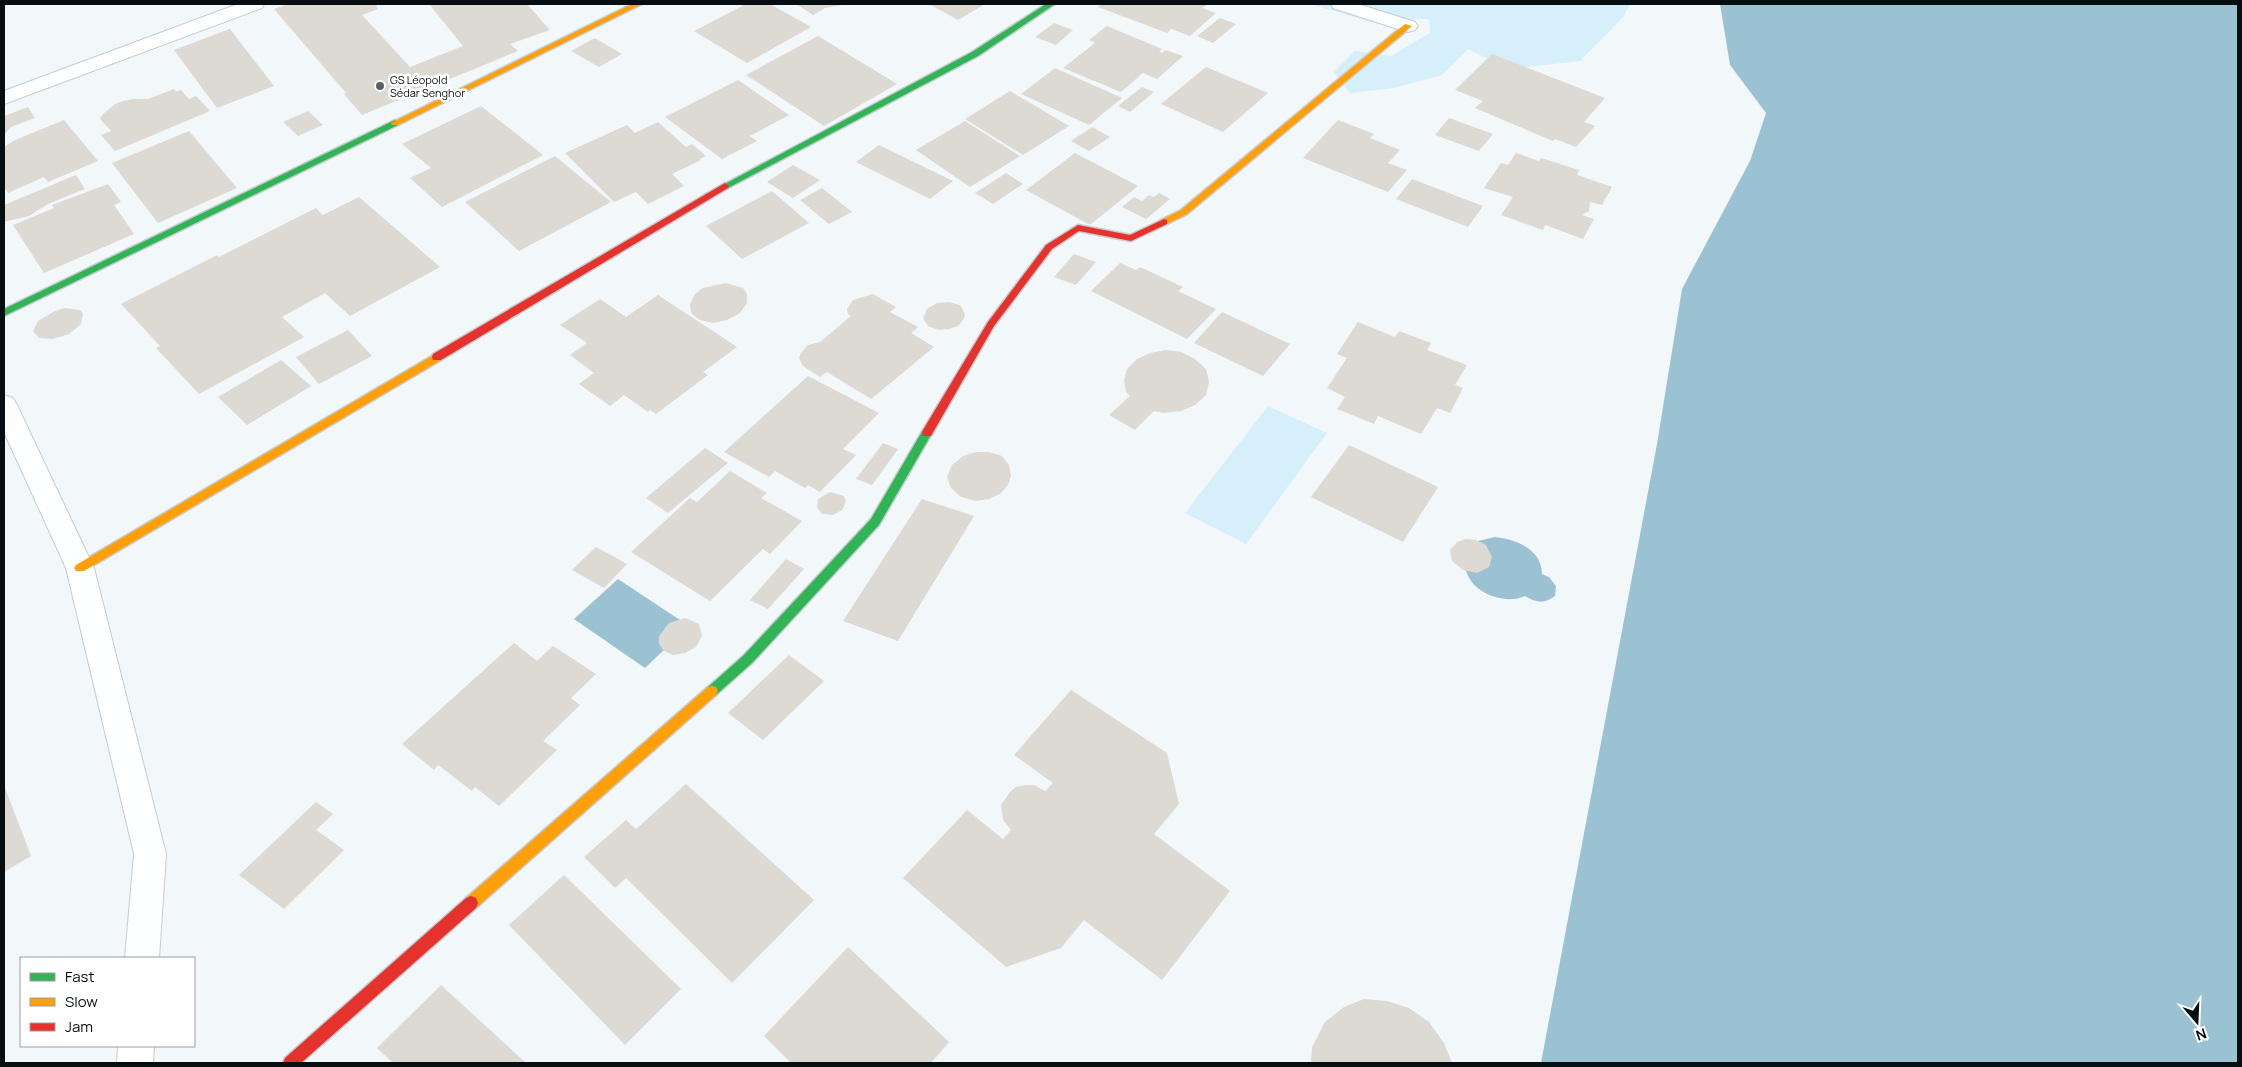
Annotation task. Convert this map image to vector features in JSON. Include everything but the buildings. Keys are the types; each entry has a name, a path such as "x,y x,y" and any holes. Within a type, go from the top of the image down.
{"street":[{"path":"4,98 255,4"},
{"path":"4,313 638,4"},
{"path":"80,568 729,184 975,54 1051,4"},
{"path":"1340,4 1408,26"},
{"path":"290,1063 748,660 875,522 992,324 1049,247 1078,228 1131,238 1184,212 1408,26"},
{"path":"4,405 80,568 150,854 142,957"},
{"path":"135,1063 136,1047"}],"shaded area":[{"path":"1310,4 1630,4 1624,16 1580,61 1508,69 1468,49 1442,75 1394,88 1350,93 1334,72 1355,51 1391,56 1430,33 1429,19 1368,21"},
{"path":"1720,4 2238,4 2238,1063 1541,1063 1657,444 1682,289 1750,161 1766,113 1730,65"},
{"path":"1268,406 1327,433 1246,544 1185,513"},
{"path":"1495,537 1519,543 1532,552 1541,565 1542,574 1549,577 1556,586 1555,596 1540,602 1525,596 1503,599 1488,594 1476,586 1470,579 1464,566 1478,541"},
{"path":"618,579 689,626 645,668 574,619"}],"traffic: fast":[{"path":"725,186 975,54 1051,4"},
{"path":"4,313 395,123"},
{"path":"712,691 748,659 875,522 927,433"}],"traffic: slow":[{"path":"395,123 638,4"},
{"path":"1164,222 1184,212 1408,26"},
{"path":"80,568 437,357"},
{"path":"471,903 712,691"}],"traffic: jam":[{"path":"437,357 725,186"},
{"path":"927,433 991,324 1049,247 1078,228 1131,238 1164,222"},
{"path":"290,1063 471,903"}],"place":[{"name":"GS Léopold Sédar Senghor","path":"380,86"}]}
